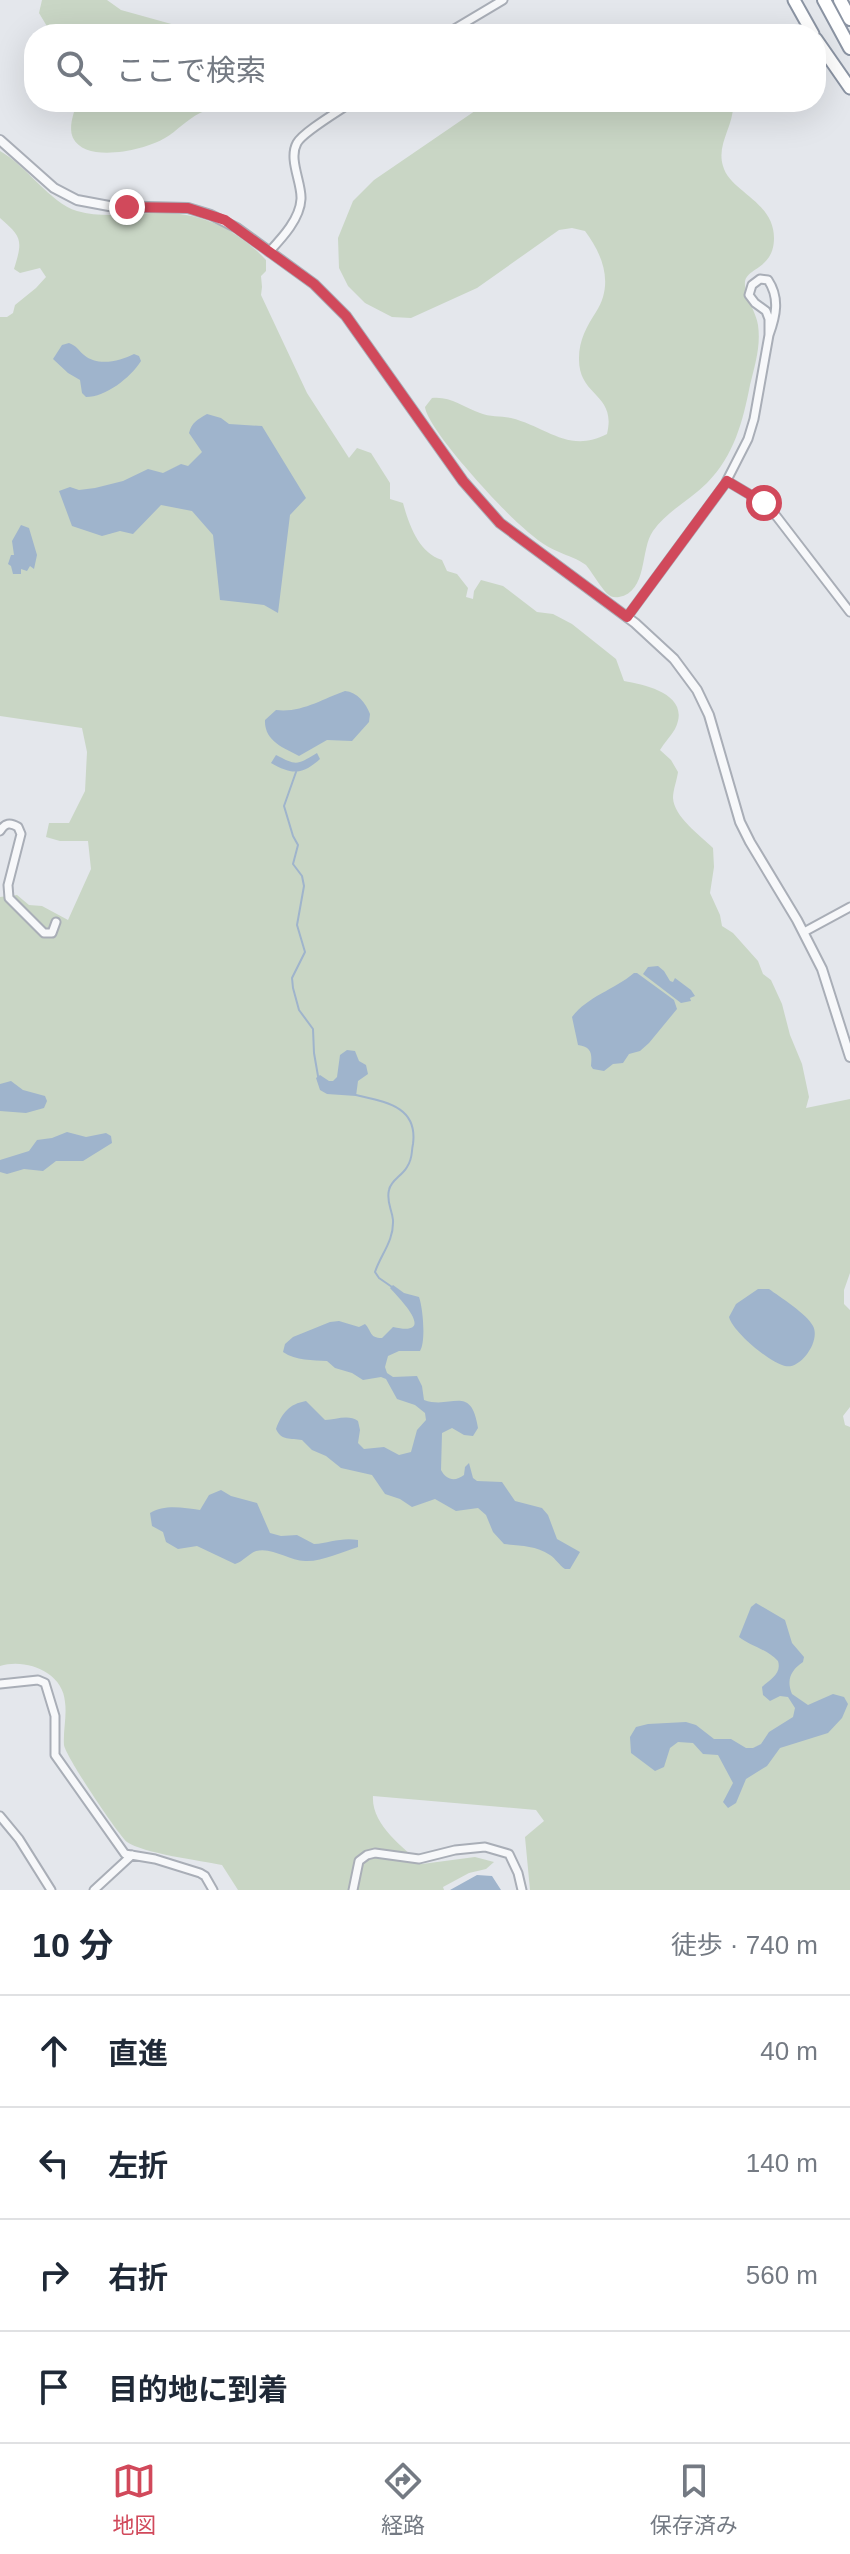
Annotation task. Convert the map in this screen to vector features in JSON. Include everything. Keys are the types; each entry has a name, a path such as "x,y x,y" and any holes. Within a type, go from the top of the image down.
{"highway":[{"path":"794,0 807,24"},
{"path":"824,0 848,45"},
{"path":"840,0 850,19"},
{"path":"826,53 850,88"}],"street":[{"path":"463,24 503,0"},
{"path":"269,252 300,208 295,145 338,112"},
{"path":"0,140 54,188 77,200 109,206 170,206 201,211 237,228 314,284 346,316 463,481 500,523 627,617 674,659 697,690 709,715 740,822 822,969 850,1057"},
{"path":"627,617 737,464 754,419 769,335 766,311 749,295 752,285 760,279 768,280 776,295 774,322 769,335"},
{"path":"727,481 764,503 850,612"},
{"path":"0,831 10,823 18,827 21,834 8,885 9,898 44,933 52,933 56,922"},
{"path":"804,932 850,907"},
{"path":"0,1684 38,1680 45,1683 55,1716 55,1755 125,1854 200,1873 213,1890"},
{"path":"0,1816 19,1839 51,1890"},
{"path":"353,1890 359,1861 367,1855 385,1853 419,1859 447,1851 485,1847 509,1854 522,1890"},
{"path":"94,1890 132,1855"}],"green space":[{"path":"42,0 107,0 121,10 171,24 46,24 39,13"},
{"path":"74,112 203,112 156,143 116,152 90,151 80,146 73,138 71,125"},
{"path":"473,112 732,112 722,150 723,166 734,183 767,215 774,238 769,257 749,275 745,285 758,325 757,355 731,450 716,473 653,531 639,579 628,593 619,597 608,594 586,565 553,550 528,532 451,450 425,407 432,398 445,399 484,414 524,422 569,440 581,441 607,434 607,410 584,381 579,358 582,339 604,291 604,270 597,250 585,231 572,228 559,230 477,288 411,318 392,317 365,303 348,286 339,268 338,238 353,201 374,180"},
{"path":"0,151 57,200 77,211 105,215 184,214 214,223 254,248 266,260 266,271 261,276 261,295 307,393 349,458 357,448 371,453 390,483 390,499 403,503 421,545 442,560 447,571 457,574 468,588 466,597 473,599 481,580 503,586 537,612 553,614 572,624 616,659 624,681 655,689 672,700 677,708 679,717 675,729 660,750 678,772 674,805 688,825 713,848 710,893 722,926 733,933 758,961 763,974 771,980 802,1064 809,1097 806,1108 850,1099 850,1273 844,1290 844,1304 850,1310 850,1407 843,1416 845,1425 850,1427 850,1890 530,1890 525,1837 544,1821 536,1810 373,1796 377,1816 383,1826 422,1864 475,1857 494,1862 486,1869 469,1873 443,1887 444,1890 238,1890 222,1865 158,1853 127,1842 92,1795 67,1752 64,1745 65,1702 58,1683 50,1675 31,1666 0,1666 0,897 17,895 29,905 42,906 68,920 91,869 88,841 60,841 46,837 49,823 69,823 85,791 87,752 82,728 0,716 0,317 13,313 15,305 46,277 40,268 20,273 14,269 19,240 0,218"}],"water":[{"path":"69,343 96,361 116,361 134,354 141,361 117,385 101,394 86,397 82,393 80,380 53,359 62,345"},
{"path":"207,414 229,424 262,426 306,498 290,515 278,613 264,605 220,600 213,535 192,511 161,505 133,534 120,531 102,536 72,526 59,491 70,487 79,490 95,488 123,481 148,469 163,473 181,464 188,466 202,452 189,433 190,429"},
{"path":"21,525 29,528 37,555 34,569 30,566 27,571 21,569 21,574 13,574 8,564 11,555 14,555 12,541"},
{"path":"345,691 360,699 370,714 369,722 352,741 327,740 299,756 271,739 265,720 276,710 303,707"},
{"path":"317,753 320,759 297,772 271,763 276,755 297,763"},
{"path":"658,966 670,981 673,982 675,978 691,990 695,996 690,998 691,1001 681,1003 643,974 648,967"},
{"path":"634,973 674,1000 677,1009 640,1051 629,1054 623,1063 613,1064 604,1071 593,1069 590,1052 578,1045 572,1017 586,1004"},
{"path":"347,1050 355,1051 359,1061 366,1065 368,1074 358,1081 356,1096 327,1094 320,1090 316,1078 320,1075 333,1081 337,1077 340,1055"},
{"path":"11,1081 23,1090 45,1096 47,1101 44,1108 26,1113 0,1111 0,1084"},
{"path":"67,1132 86,1137 106,1133 111,1136 112,1143 83,1161 56,1161 43,1171 24,1169 7,1174 0,1172 0,1160 29,1151 37,1140"},
{"path":"393,1285 404,1293 419,1297 423,1340 420,1351 399,1351 388,1356 387,1373 393,1377 417,1376 424,1400 465,1402 475,1414 478,1428 473,1436 452,1428 442,1433 441,1470 448,1478 457,1479 464,1475 469,1463 473,1478 477,1481 502,1482 515,1501 542,1508 557,1539 580,1552 570,1569 565,1569 539,1549 504,1544 478,1508 456,1511 435,1499 412,1507 385,1494 372,1475 341,1468 302,1440 278,1433 276,1429 287,1410 306,1401 325,1420 346,1418 358,1421 358,1443 364,1449 384,1447 399,1455 411,1452 417,1430 426,1420 425,1413 415,1405 397,1399 386,1379 363,1380 335,1368 327,1361 299,1359 283,1352 285,1344 293,1337 330,1322 339,1321 359,1327 365,1324 378,1338 393,1327 413,1327 415,1322 412,1316 390,1288"},
{"path":"758,1289 769,1289 799,1311 813,1326 812,1346 797,1364 785,1366 770,1359 752,1346 732,1323 729,1317 736,1304"},
{"path":"221,1490 257,1503 270,1533 297,1535 314,1544 352,1539 358,1540 358,1547 311,1561 262,1550 235,1564 197,1546 178,1549 166,1542 163,1532 152,1526 150,1513 168,1508 200,1510 209,1495"},
{"path":"756,1603 785,1620 792,1643 804,1657 791,1676 792,1694 808,1705 833,1694 844,1697 848,1704 842,1718 828,1733 780,1748 767,1766 746,1779 736,1803 728,1808 723,1802 733,1783 718,1755 703,1754 693,1743 678,1742 670,1748 664,1767 655,1771 631,1753 630,1737 636,1727 686,1722 696,1725 714,1739 731,1739 746,1748 753,1748 761,1744 769,1732 793,1717 795,1708 788,1697 780,1696 770,1701 763,1695 762,1687 777,1673 778,1661 739,1637 751,1607"},
{"path":"477,1875 492,1876 501,1890 450,1890"}],"waterway":[{"path":"296,772 284,806 298,845 293,864 302,876 304,886 297,925 305,952 292,978 299,1010 313,1029 318,1076"},
{"path":"356,1095 397,1108 410,1121 413,1131 410,1161 389,1190 393,1228 375,1272 392,1287"}],"route":[{"path":"127,207 188,208 225,220 314,284 346,316 463,481 500,523 627,617 727,481 764,503"}]}
